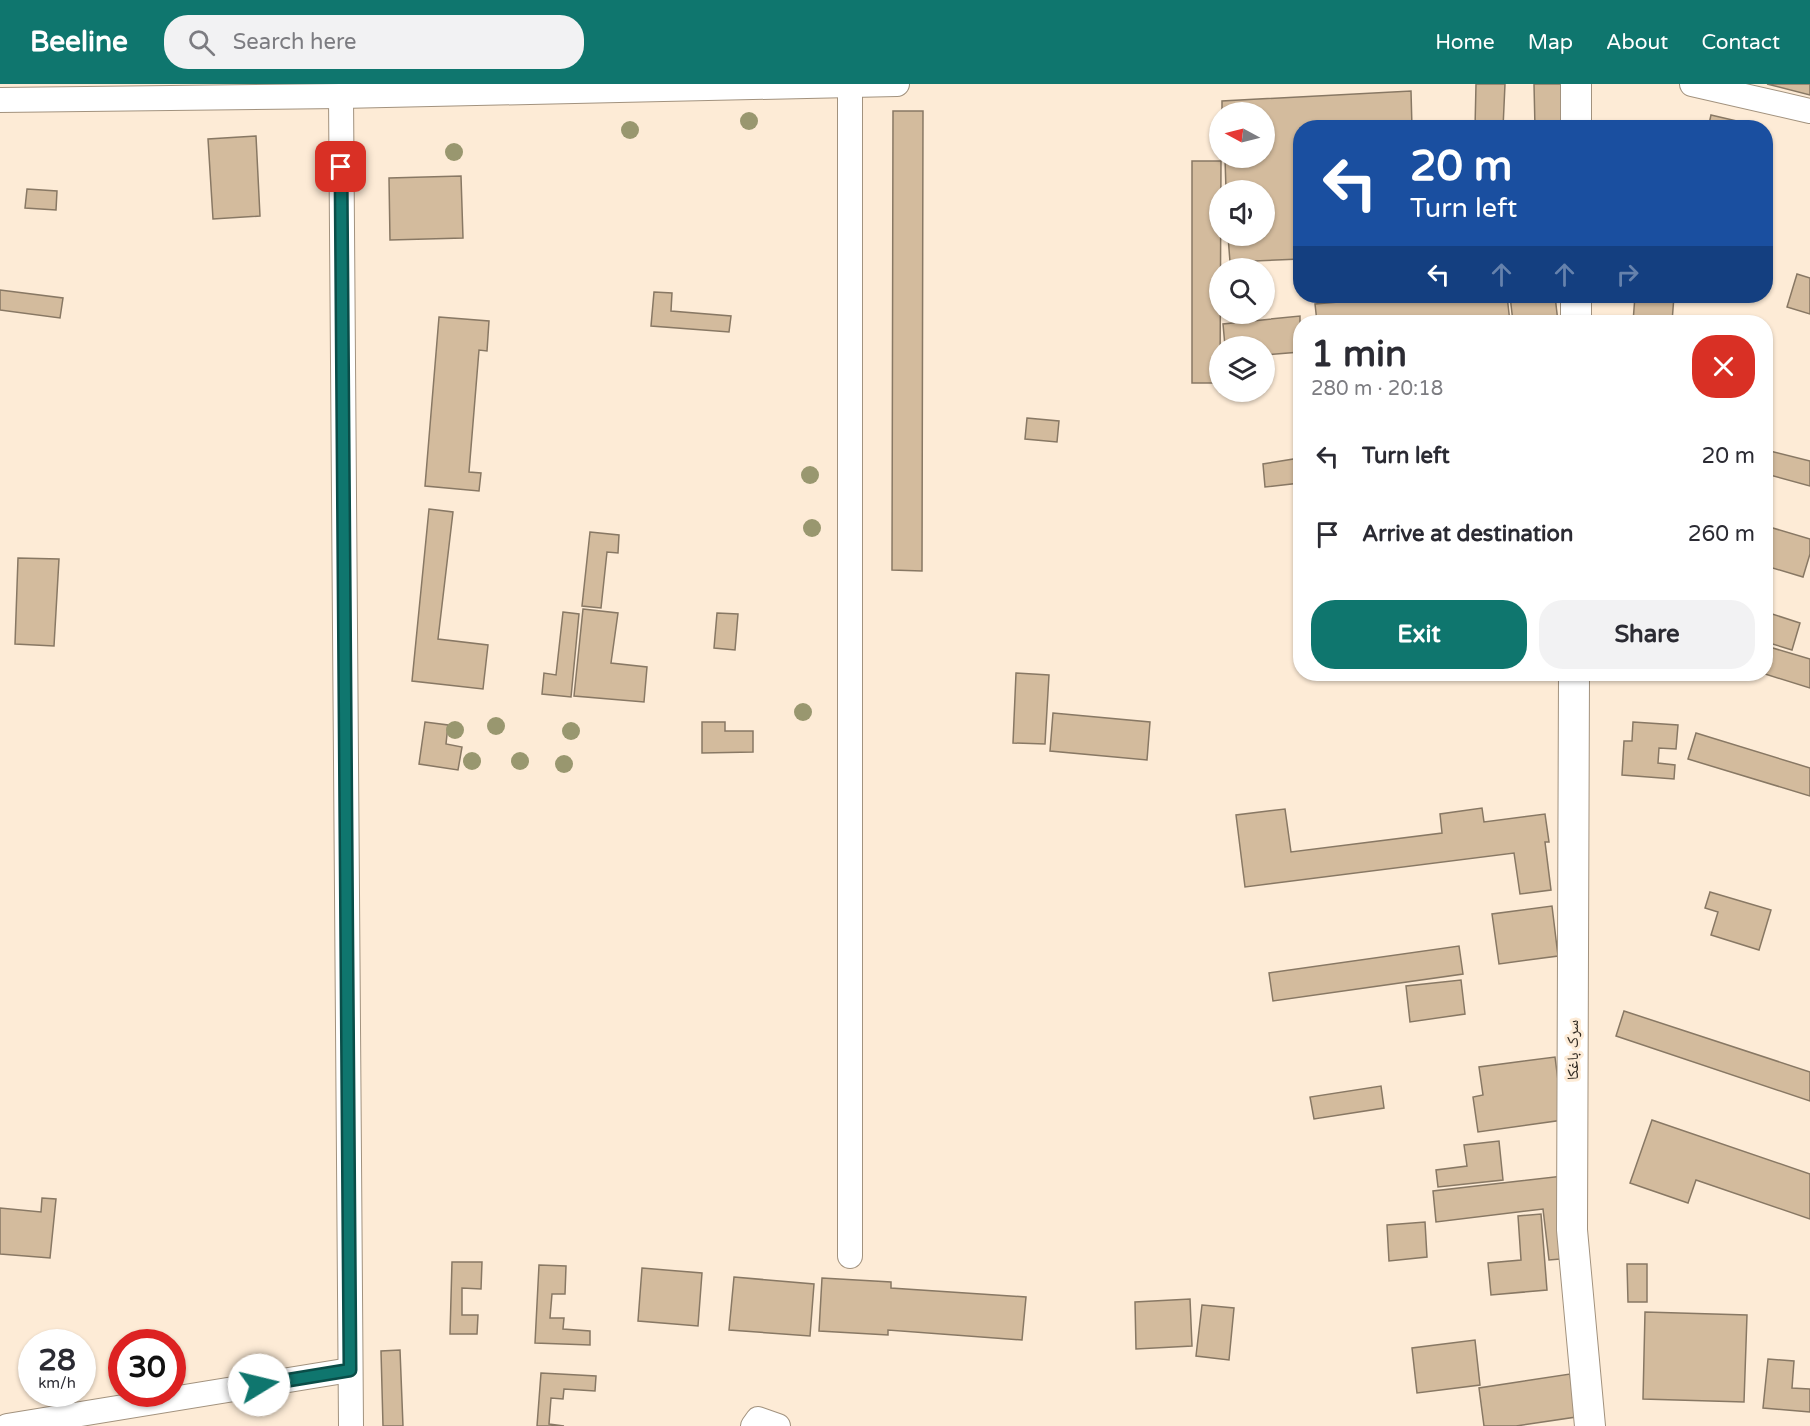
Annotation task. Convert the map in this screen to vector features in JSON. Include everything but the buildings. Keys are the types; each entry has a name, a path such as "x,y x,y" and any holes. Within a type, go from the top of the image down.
{"street":[{"path":"0,100 239,90 341,96 897,84"},
{"path":"1576,84 1576,120"},
{"path":"1692,84 1810,111"},
{"path":"850,86 850,1256"},
{"path":"341,96 351,1426"},
{"name":"سرک باغکا","path":"1574,681 1572,1230 1590,1426"},
{"path":"7,1426 350,1370"},
{"path":"753,1426 758,1419 778,1426"}],"route":[{"path":"259,1385 350,1370 341,167"}]}
